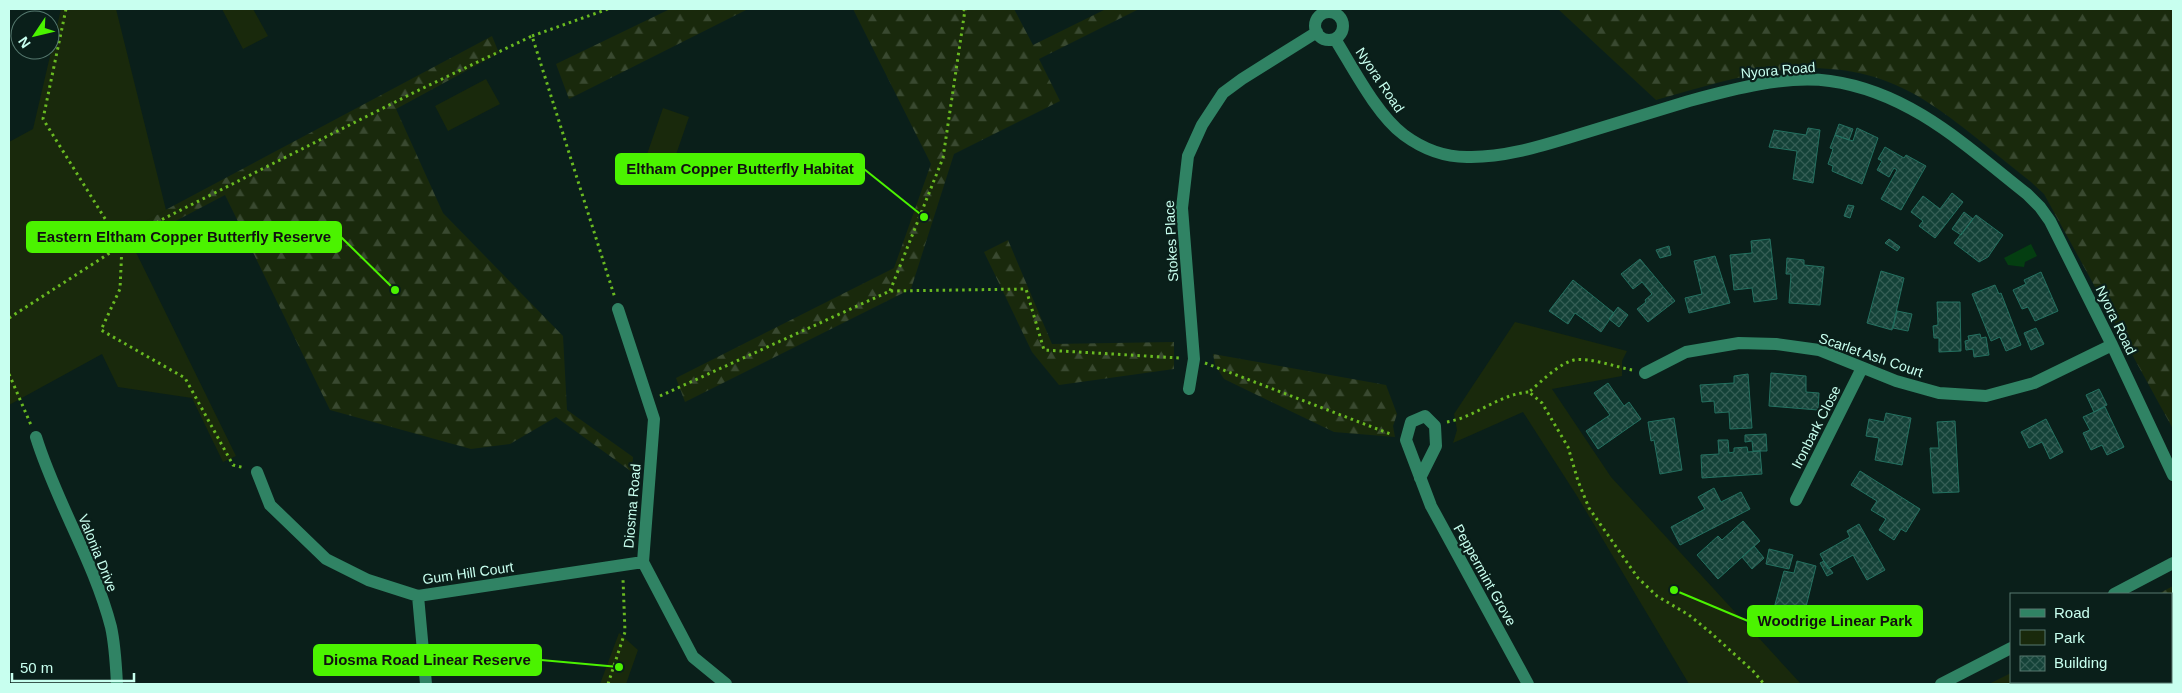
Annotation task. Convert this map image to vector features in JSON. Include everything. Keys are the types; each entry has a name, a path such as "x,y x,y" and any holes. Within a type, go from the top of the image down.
{"street":[{"path":"1321,12 1335,14 1342,20 1341,33 1335,39 1326,40 1317,32 1316,22 1321,12"},
{"name":"Stokes Place","path":"1189,389 1194,359 1182,208 1188,156 1202,125 1223,93 1317,32"},
{"name":"Nyora Road","path":"1335,39 1384,114 1403,134 1423,148 1444,155 1467,157 1526,150 1738,88 1783,81 1828,81 1861,87 1892,98 1917,110 2027,194 2050,221 2112,345 2173,475"},
{"name":"Diosma Road","path":"618,309 654,419 643,562 693,657 726,684"},
{"name":"Scarlet Ash Court","path":"1644,373 1686,352 1739,343 1776,344 1819,350 1896,381 1939,393 1986,396 2034,383 2112,345"},
{"name":"Ironbark Close","path":"1796,500 1862,368"},
{"path":"1406,440 1411,422 1425,416 1435,426 1436,446 1420,478"},
{"name":"Valonia Drive","path":"36,437 46,470 92,571 111,628 117,684"},
{"name":"Peppermint Grove","path":"1406,440 1430,506 1528,684"},
{"name":"Gum Hill Court","path":"257,472 270,505 326,559 368,580 418,596 643,562"},
{"path":"2116,593 2173,564"},
{"path":"418,596 426,684"},
{"path":"1942,684 2010,649"}],"path":[{"path":"66,9 44,119 122,246 120,289 101,330 185,378 232,465 257,472"},
{"path":"9,318 170,216 408,95 532,36 608,9"},
{"path":"890,291 943,158 965,10 961,9"},
{"path":"532,36 618,309"},
{"path":"648,401 890,291 1026,289 1044,350 1194,359 1406,440"},
{"path":"1435,426 1464,417 1512,394 1529,392 1561,367 1574,360 1644,373"},
{"path":"9,374 36,437"},
{"path":"1529,392 1542,403 1568,448 1589,508 1638,578 1657,596 1689,615 1711,633 1753,671 1764,684"},
{"path":"608,684 625,632 623,579 643,562"}],"green space":[{"path":"61,9 116,9 166,210 126,232 236,456 223,462 192,398 118,387 102,354 9,405 9,142 33,129 49,60 60,60"},
{"path":"222,9 253,9 268,36 243,49"},
{"path":"670,9 748,9 569,99 556,64"},
{"path":"853,9 1014,9 1033,45 1106,9 1139,9 1039,59 1060,101 954,154 911,289 685,402 676,378 894,268 931,164"},
{"path":"1558,9 2173,9 2173,429 2044,194 1950,117 1921,98 1888,82 1855,72 1822,68 1790,69 1757,74 1723,81 1656,100"},
{"path":"492,36 499,53 396,109 443,213 563,336 567,410 633,457 632,472 556,417 510,444 471,449 330,410 225,195 132,244 126,231"},
{"path":"486,79 500,104 448,131 435,106"},
{"path":"663,108 689,117 670,172 644,163"},
{"path":"1008,240 1052,344 1174,342 1174,369 1059,385 1032,352 984,252"},
{"path":"1515,322 1627,351 1622,361 1622,376 1552,389 1611,477 1801,684 1689,684 1577,496 1523,412 1453,443 1457,430 1454,414"},
{"path":"1213,354 1386,385 1397,414 1393,426 1395,437 1334,432 1224,379 1215,365"},
{"path":"2173,586 2173,684 1989,684 2010,674 2010,683 2172,683 2172,593 2160,593"},
{"path":"619,633 638,650 626,684 600,684"}],"shaded area":[{"path":"2031,244 2037,256 2025,262 2024,267 2008,265 2004,258"}],"building":[{"path":"1839,124 1853,129 1849,140 1835,135"},
{"path":"1808,128 1820,130 1813,183 1793,179 1797,151 1769,147 1774,130 1806,135"},
{"path":"1857,128 1878,138 1862,184 1832,171 1833,166 1828,164 1833,149 1830,148 1835,135 1853,141"},
{"path":"1885,147 1904,158 1906,155 1926,166 1901,210 1881,199 1897,170 1894,168 1889,177 1877,170 1882,161 1878,159"},
{"path":"1952,193 1963,202 1935,238 1919,226 1923,221 1911,212 1923,196 1940,209"},
{"path":"1848,205 1854,206 1850,218 1844,216"},
{"path":"1964,212 1973,219 1961,235 1952,229"},
{"path":"1976,215 2003,235 1988,257 1979,262 1954,243"},
{"path":"1770,239 1777,299 1754,302 1752,288 1734,290 1730,255 1752,253 1751,241"},
{"path":"1889,239 1900,247 1897,251 1885,243"},
{"path":"1669,246 1671,255 1660,258 1656,250"},
{"path":"1715,256 1730,303 1689,313 1685,298 1702,294 1694,261"},
{"path":"1787,258 1804,260 1804,265 1824,267 1820,305 1789,303 1791,274 1786,274"},
{"path":"1640,259 1675,301 1648,322 1637,309 1652,294 1642,282 1633,289 1621,274"},
{"path":"1881,271 1904,278 1892,330 1867,323"},
{"path":"2041,272 2058,311 2035,321 2028,307 2022,309 2013,290 2026,284 2024,280"},
{"path":"1573,280 1614,313 1601,332 1575,313 1568,324 1549,311"},
{"path":"1995,285 1999,294 2001,293 2021,345 2006,351 2000,337 1991,341 1972,294"},
{"path":"1937,302 1960,302 1961,351 1939,352 1939,338 1934,338 1933,326 1938,325"},
{"path":"1618,307 1628,315 1619,327 1609,319"},
{"path":"1897,311 1912,314 1908,331 1893,328"},
{"path":"2036,328 2044,344 2031,350 2024,333"},
{"path":"1980,334 1981,338 1986,337 1989,355 1974,357 1973,349 1966,350 1965,341 1969,340 1968,336"},
{"path":"1771,373 1806,376 1806,392 1819,393 1818,410 1769,406"},
{"path":"1748,374 1752,428 1730,429 1729,412 1715,413 1714,401 1702,402 1700,385 1734,383 1734,376"},
{"path":"1608,383 1624,406 1629,402 1641,419 1598,449 1586,431 1610,415 1594,393"},
{"path":"2099,389 2107,405 2094,412 2086,395"},
{"path":"2105,407 2124,447 2107,455 2102,445 2091,450 2083,433 2090,430 2083,417"},
{"path":"1886,413 1911,418 1902,465 1875,460 1879,438 1866,436 1869,419 1884,422"},
{"path":"1674,418 1682,470 1660,474 1654,440 1651,441 1648,422"},
{"path":"2046,419 2063,452 2050,459 2042,442 2029,448 2021,432"},
{"path":"1955,421 1959,492 1933,493 1930,448 1939,448 1937,422"},
{"path":"1766,434 1767,451 1753,451 1752,441 1745,442 1745,435"},
{"path":"1718,440 1728,440 1729,453 1734,452 1734,448 1747,447 1748,452 1760,451 1762,474 1702,478 1701,455 1719,454"},
{"path":"1860,471 1920,509 1906,532 1901,529 1894,540 1879,530 1886,519 1871,510 1877,501 1851,485"},
{"path":"1714,488 1721,502 1741,492 1750,509 1680,545 1671,527 1705,509 1698,497"},
{"path":"1743,521 1760,541 1718,579 1697,555 1718,536 1722,540"},
{"path":"1859,524 1885,570 1867,580 1853,555 1828,569 1820,554 1850,537 1847,531"},
{"path":"1754,546 1764,558 1752,569 1742,557"},
{"path":"1769,549 1793,555 1789,569 1766,564"},
{"path":"1797,561 1816,566 1805,611 1797,609 1796,615 1791,614 1791,617 1773,612 1784,571 1794,573"},
{"path":"1824,561 1833,573 1827,576 1820,563"}],"place":[{"name":"Eltham Copper Butterfly Habitat","path":"924,217"},
{"name":"Eastern Eltham Copper Butterfly Reserve","path":"395,290"},
{"name":"Woodrige Linear Park","path":"1674,590"},
{"name":"Diosma Road Linear Reserve","path":"619,667"}]}
